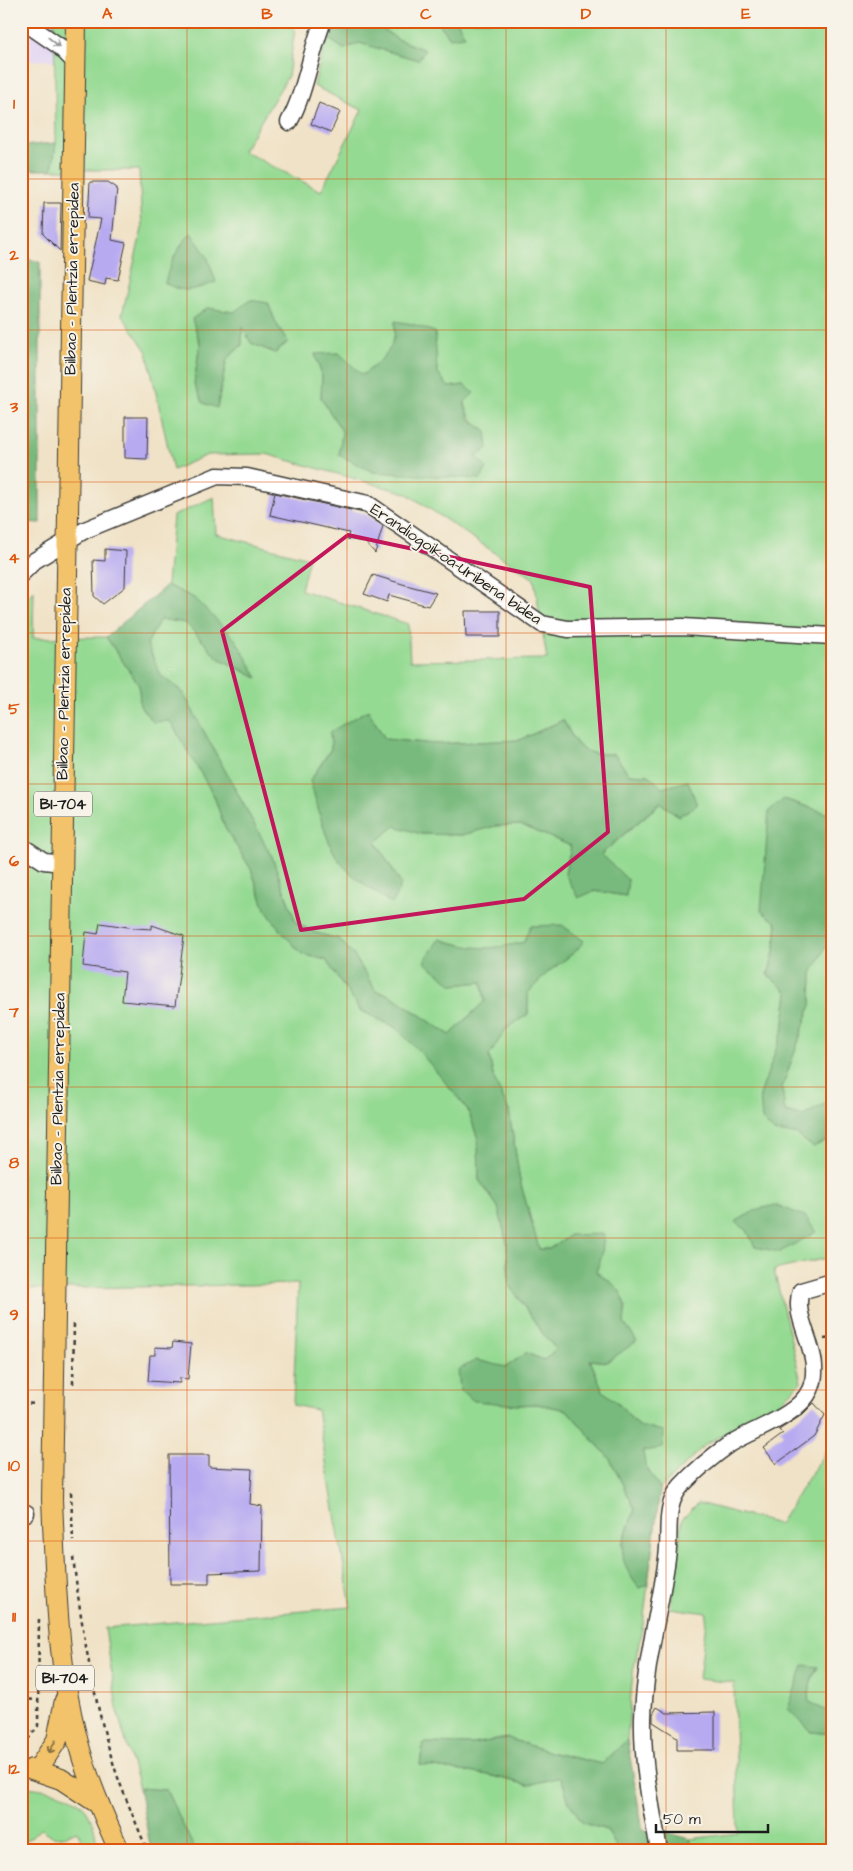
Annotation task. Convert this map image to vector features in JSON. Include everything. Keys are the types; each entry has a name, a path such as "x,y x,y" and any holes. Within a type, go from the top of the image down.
{"main road":[{"name":"Bilbao - Plentzia errepidea","path":"56,1587 52,1443 76,21"},
{"name":"BI-704","path":"56,1587 62,1660 85,1768"},
{"path":"30,1769 57,1740 67,1688"},
{"path":"30,1769 85,1768 119,1850"},
{"path":"30,1769 61,1780 99,1804"}],"street":[{"path":"289,122 302,93 310,59 323,21"},
{"path":"30,26 59,46 75,62"},
{"name":"Erandiogoikoa-Uribena bidea","path":"21,574 34,561 85,530 218,476 246,477 368,504 542,624 568,629 683,627 832,636"},
{"path":"21,846 44,861 62,863"},
{"path":"659,1850 646,1776 643,1718 648,1671 667,1558 668,1516 680,1487 730,1444 796,1408 810,1390 813,1355 797,1300 801,1291 832,1282"}],"path":[{"path":"73,1390 74,1314"},
{"path":"21,1403 36,1404"},
{"path":"71,1490 73,1542"},
{"path":"72,1551 82,1624 107,1739 118,1776 147,1850"},
{"path":"56,1587 77,1586"},
{"path":"21,1744 29,1738 38,1726 39,1612"},
{"path":"21,1699 39,1700"}],"highlighted area":[{"path":"348,535 590,587 608,832 524,899 301,930 222,631"}],"shaded area":[{"path":"21,21 54,21 55,61 21,60"}],"green space":[{"path":"54,21 86,21 86,23 88,21 279,21 295,29 288,76 243,151 321,191 362,110 314,86 326,37 344,49 359,43 379,47 425,50 397,39 380,27 386,21 416,21 422,24 425,21 437,21 438,23 457,21 832,21 832,815 784,799 775,948 768,975 788,992 783,1030 760,1096 774,1132 796,1134 813,1147 832,1138 832,1257 774,1270 801,1382 776,1407 706,1444 660,1489 645,1465 638,1426 621,1406 603,1391 590,1360 608,1362 620,1351 626,1306 596,1272 602,1254 570,1235 549,1249 539,1249 520,1181 509,1111 494,1079 489,1056 506,1029 528,1014 528,993 548,972 575,952 524,942 500,948 471,948 439,939 453,985 482,982 485,1001 450,1035 390,995 376,991 355,957 339,939 316,933 296,923 272,857 182,691 161,676 147,644 160,619 186,623 218,658 257,678 196,599 167,585 173,516 214,497 216,534 309,558 301,590 408,624 410,661 547,659 534,579 406,493 266,454 207,455 173,470 147,352 122,315 142,229 139,170 52,170 56,143","holes":["268,303 276,323 288,342 275,353 251,343 242,325 242,345 227,359 217,408 194,384 200,343 192,319 208,308 233,313","395,322 434,332 437,371 448,387 464,385 468,412 486,432 476,457 342,431 321,398 322,376 315,355 339,353 362,376 387,353 394,339","368,710 385,739 435,744 520,740 563,720 581,748 594,753 614,754 629,774 649,775 662,788 661,803 600,855 613,868 626,896 594,891 565,874 571,846 521,825 495,826 462,835 421,834 395,825 376,842 401,884 392,903 310,781 336,742","747,1230 815,1232 798,1241 755,1247"]},
{"path":"333,21 386,21 381,28 397,39 425,50 418,60 359,43 344,49 326,37"},
{"path":"437,21 457,21 465,36 450,38"},
{"path":"56,143 52,170 21,170 21,146"},
{"path":"191,233 207,256 216,282 185,290 165,283 175,256"},
{"path":"21,258 40,262 40,523 21,522 21,481 28,459 21,415"},
{"path":"250,300 268,303 276,323 288,342 275,353 251,343 242,326 242,345 227,359 217,408 203,403 194,384 200,343 192,319 208,308 234,312"},
{"path":"395,321 412,324 435,332 437,371 448,387 464,385 474,393 464,403 470,419 486,432 488,448 476,457 487,468 481,479 373,472 339,455 342,431 321,398 322,376 315,354 339,353 362,375 387,353 394,339"},
{"path":"21,415 28,459 21,481"},
{"path":"167,585 196,599 236,640 258,678 218,658 186,623 160,619 147,644 161,676 182,691 272,857 296,923 316,933 339,939 355,957 376,991 390,995 450,1035 485,1001 482,982 453,985 424,962 439,939 471,947 500,947 524,942 530,926 562,925 584,941 575,952 548,972 528,993 528,1014 506,1029 489,1056 494,1079 509,1111 520,1181 539,1249 549,1249 570,1235 604,1234 602,1254 596,1272 611,1282 620,1292 625,1304 624,1323 637,1341 607,1362 590,1360 603,1391 621,1406 638,1426 664,1431 663,1448 643,1451 645,1465 660,1489 648,1584 639,1588 631,1577 623,1558 624,1541 635,1509 610,1459 567,1410 537,1404 517,1405 474,1401 460,1390 458,1370 476,1360 506,1367 526,1353 544,1360 556,1349 543,1334 509,1284 507,1243 498,1207 479,1180 478,1139 468,1110 421,1053 396,1028 360,1010 326,960 302,954 280,930 265,909 251,869 225,828 214,796 170,721 153,722 140,706 139,685 106,637"},
{"path":"34,590 33,638 106,637 139,685 140,706 170,721 186,746 214,796 225,828 251,869 265,909 302,954 326,960 360,1010 396,1028 421,1053 468,1110 478,1139 479,1180 498,1207 507,1243 509,1284 543,1334 556,1349 544,1360 526,1353 506,1367 516,1405 537,1404 567,1410 610,1459 635,1509 622,1544 639,1588 648,1584 643,1624 633,1672 627,1740 602,1764 553,1753 508,1738 472,1744 423,1743 420,1765 489,1775 528,1785 561,1777 569,1802 583,1823 607,1830 618,1850 195,1850 166,1790 139,1788 118,1714 105,1628 351,1607 317,1410 293,1405 298,1284 23,1289 21,1360 21,604"},
{"path":"368,710 385,739 435,744 520,740 563,720 581,748 594,753 614,754 629,774 649,775 662,788 688,781 697,805 679,816 660,803 601,854 628,880 626,896 594,891 578,898 565,874 571,846 521,825 495,826 462,835 421,834 395,826 376,842 401,884 392,904 358,879 340,862 330,845 310,781 331,749 330,732"},
{"path":"784,799 832,815 832,942 827,945 812,973 811,1005 782,1088 785,1112 803,1116 832,1100 832,1138 813,1147 796,1134 774,1132 762,1120 760,1095 783,1030 788,993 768,975 775,948 777,923 761,911 769,811"},
{"path":"832,942 832,1100 803,1116 785,1112 782,1088 811,1005 812,973 827,945"},
{"path":"776,1205 805,1216 816,1232 780,1252 755,1247 747,1230 735,1222 758,1209"},
{"path":"832,1441 832,1714 808,1702 811,1681 818,1667 803,1666 811,1732 832,1734 832,1850 693,1850 690,1839 738,1833 734,1683 699,1679 707,1613 670,1608 682,1519 698,1503 779,1524"},
{"path":"803,1665 818,1667 811,1681 808,1701 832,1714 832,1734 812,1732 788,1709"},
{"path":"508,1738 553,1753 602,1764 627,1740 643,1831 665,1832 690,1839 693,1850 618,1850 607,1830 583,1823 569,1802 561,1777 528,1785 489,1775 420,1765 423,1743 472,1744"},
{"path":"21,1786 53,1791 76,1800 84,1807 91,1818 97,1850 86,1850 77,1831 58,1837 50,1835 41,1828 32,1837 21,1842"},
{"path":"139,1788 166,1790 195,1850 151,1850"}],"building":[{"path":"319,103 340,112 331,132 311,124"},
{"path":"90,182 108,182 117,188 112,240 126,243 118,280 106,278 105,285 87,281 101,219 88,218"},
{"path":"44,203 61,203 60,251 43,234"},
{"path":"125,417 148,417 147,459 125,458"},
{"path":"275,493 364,513 383,526 375,553 365,542 347,539 349,533 270,515"},
{"path":"105,549 126,551 125,587 103,604 94,596 93,560 105,561"},
{"path":"373,575 436,593 428,606 389,595 387,602 364,594"},
{"path":"465,611 500,611 500,637 466,637"},
{"path":"100,923 152,929 152,925 184,936 175,1006 122,1001 125,972 83,966 86,932 98,934"},
{"path":"173,1342 191,1344 188,1379 180,1378 180,1383 148,1381 150,1355 155,1355 155,1347 172,1348"},
{"path":"814,1403 825,1415 814,1436 776,1464 764,1448 783,1434 779,1430 802,1415"},
{"path":"169,1455 209,1455 209,1467 252,1469 250,1504 262,1506 261,1571 209,1573 209,1584 170,1584"},
{"path":"657,1707 667,1713 715,1712 715,1750 677,1750 677,1737 653,1722 653,1714"}]}
